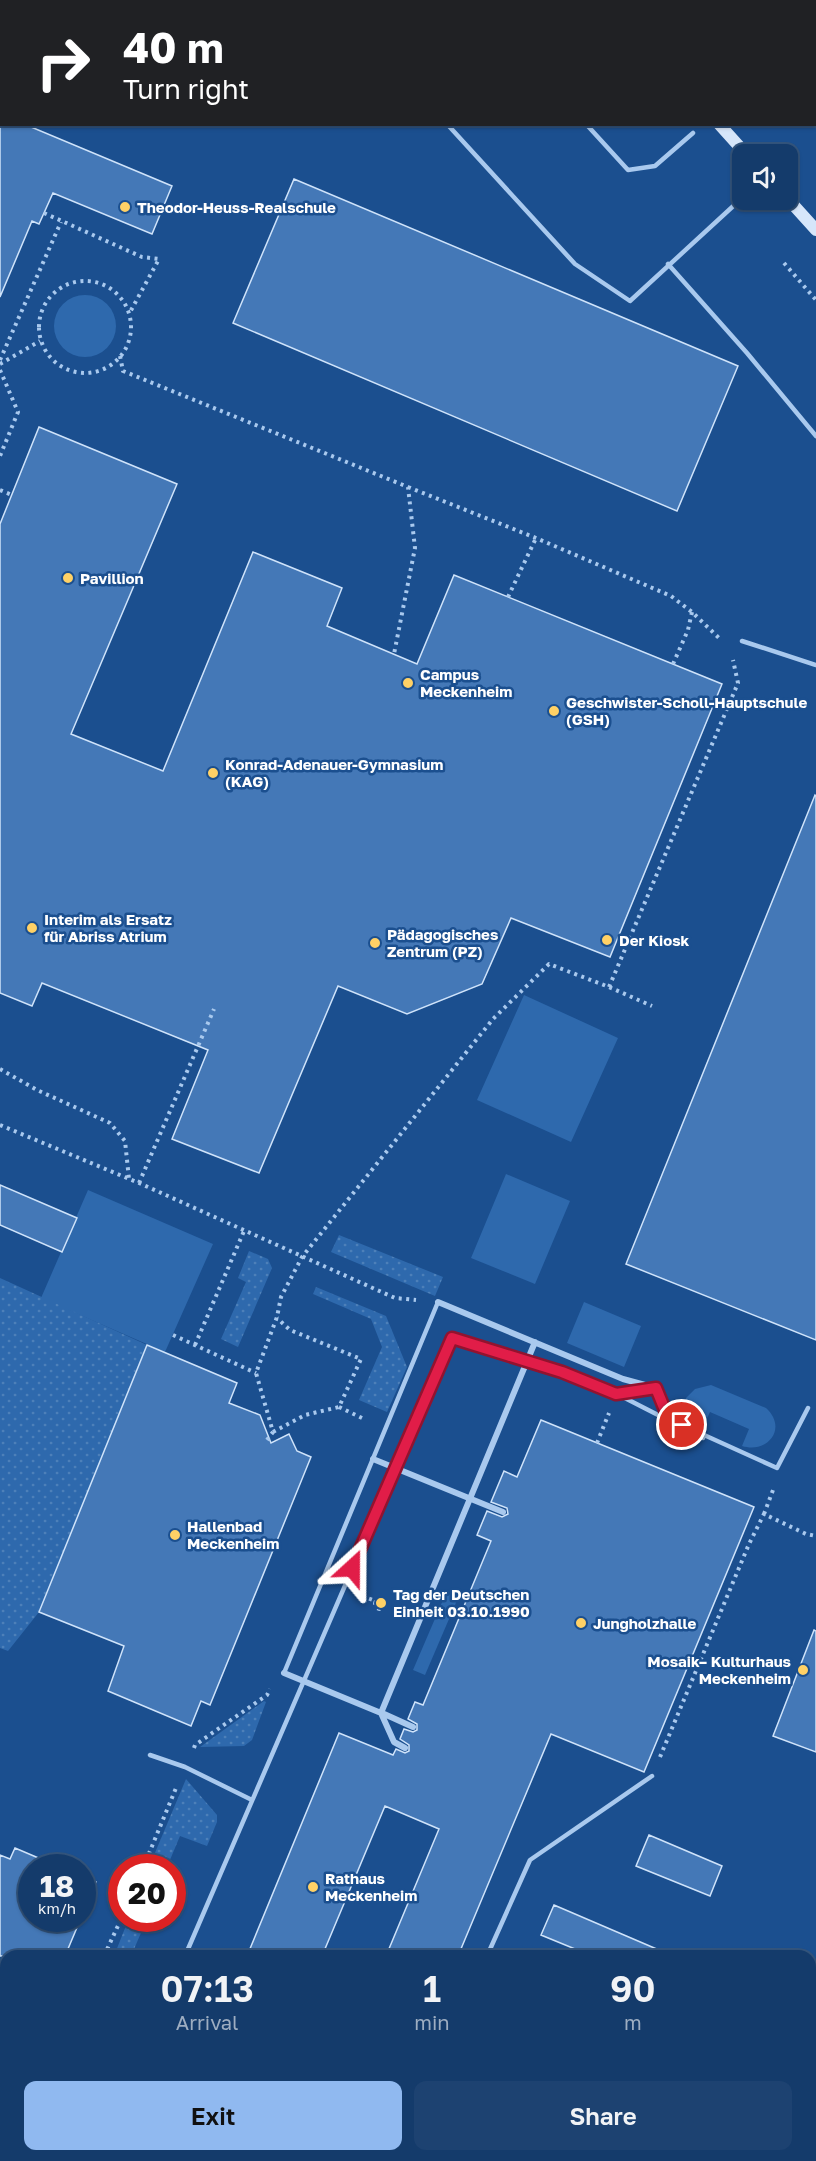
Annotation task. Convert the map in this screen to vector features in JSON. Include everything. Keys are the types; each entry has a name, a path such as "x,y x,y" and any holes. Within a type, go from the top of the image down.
{"street":[{"path":"720,126 737,144"},
{"path":"798,210 816,230"},
{"path":"438,1302 623,1379 656,1388"},
{"path":"405,1748 394,1742 381,1713 535,1342"},
{"path":"373,1459 503,1512"},
{"path":"284,1673 413,1727"}],"lane":[{"path":"449,126 575,264 630,301 732,207"},
{"path":"588,126 628,170 655,166 693,133"},
{"path":"668,264 747,353 816,436"},
{"path":"742,641 816,665"},
{"path":"284,1673 438,1302"},
{"path":"188,1950 452,1338 562,1372 616,1394 682,1428 779,1471 808,1408 777,1468 682,1425 665,1410 656,1388 616,1394"},
{"path":"150,1755 185,1767 252,1800"},
{"path":"490,1950 530,1860 652,1776"}],"path":[{"path":"44,213 141,257 159,259 129,314"},
{"path":"0,362 61,222"},
{"path":"784,263 816,300"},
{"path":"83,281 100,283 113,290 123,301 129,314 131,329 128,343 120,356 108,367 92,372 76,372 61,367 48,356 40,341 39,324 42,308 52,294 66,284 83,281"},
{"path":"0,362 40,341"},
{"path":"120,356 123,370 536,538 671,596 692,612 730,648 738,683 609,987"},
{"path":"0,370 18,412 0,456"},
{"path":"394,654 415,548 408,487"},
{"path":"0,490 12,495"},
{"path":"508,597 536,538"},
{"path":"673,664 688,630 692,612"},
{"path":"730,648 742,641"},
{"path":"273,1432 256,1373 277,1317 281,1297 302,1257 493,1019 549,964 652,1006"},
{"path":"139,1183 214,1009"},
{"path":"0,1069 37,1090 110,1123 125,1141 129,1179"},
{"path":"0,1125 139,1183 395,1298 438,1302"},
{"path":"195,1345 244,1231"},
{"path":"277,1317 290,1330 361,1359 339,1407"},
{"path":"173,1335 256,1373"},
{"path":"597,1443 616,1394"},
{"path":"267,1440 273,1432 305,1415 339,1407 386,1429"},
{"path":"652,1776 749,1544 764,1515 779,1471"},
{"path":"764,1515 806,1534 816,1536"},
{"path":"107,1950 115,1932"}],"shaded area":[{"path":"85,295 97,297 107,304 114,314 116,326 114,338 107,348 97,355 85,357 73,355 63,348 56,338 54,326 56,314 63,304 73,297"},
{"path":"524,995 618,1038 571,1142 477,1100"},
{"path":"506,1174 570,1201 535,1284 471,1258"},
{"path":"88,1190 213,1244 165,1352 41,1298"},
{"path":"339,1235 443,1277 435,1296 331,1252"},
{"path":"249,1251 268,1259 272,1268 238,1347 221,1339 246,1282 238,1278"},
{"path":"0,1278 147,1345 39,1612 8,1651 0,1648"},
{"path":"316,1287 386,1316 407,1367 387,1412 359,1400 382,1347 371,1319 313,1294"},
{"path":"584,1302 641,1326 624,1367 567,1343"},
{"path":"711,1385 766,1408 775,1424 772,1438 760,1446 742,1446 749,1429 710,1412 702,1429 694,1423 686,1413 686,1398 695,1389"},
{"path":"446,1593 458,1598 425,1675 413,1670"},
{"path":"264,1701 266,1702 252,1740 244,1746 200,1747"},
{"path":"186,1779 217,1815 217,1822 207,1846 180,1836 172,1854 154,1854"},
{"path":"123,1932 141,1932 134,1950 116,1950"}],"building":[{"name":"Theodor-Heuss-Realschule","path":"0,126 29,126 172,186 152,234 53,193 39,224 32,221 0,297"},
{"path":"294,179 738,366 677,511 233,323"},
{"path":"39,427 177,484 71,734 163,771 253,552 342,588 327,626 417,664 454,575 722,684 610,957 511,918 482,984 407,1014 338,986 259,1173 172,1139 208,1050 42,983 32,1006 0,993 0,524"},
{"path":"816,796 816,1340 626,1264"},
{"path":"0,1185 77,1218 62,1252 0,1225"},
{"name":"Hallenbad Meckenheim","path":"147,1345 237,1383 229,1403 260,1415 271,1443 289,1434 297,1451 311,1457 210,1705 201,1701 191,1726 108,1691 124,1646 39,1612"},
{"name":"Jungholzhalle","path":"541,1420 754,1507 644,1772 551,1734 461,1950 389,1950 439,1829 385,1806 325,1950 249,1950 339,1733 393,1755 396,1749 405,1753 409,1751 409,1745 400,1739 404,1729 413,1732 417,1730 417,1724 408,1719 415,1702 423,1705 491,1541 477,1535 487,1511 502,1517 508,1514 507,1508 491,1502 504,1471 517,1477"},
{"name":"Mosaik– Kulturhaus Meckenheim","path":"814,1630 816,1631 816,1752 773,1736"},
{"path":"649,1835 722,1866 710,1896 636,1866"},
{"path":"15,1848 29,1854 18,1854 18,1932 75,1932 68,1950 0,1950 0,1855 10,1859"},
{"path":"554,1905 659,1950 577,1950 541,1935"}],"place":[{"name":"Theodor-Heuss-Realschule","path":"125,207"},
{"name":"Pavillion","path":"68,578"},
{"name":"Campus Meckenheim","path":"408,683"},
{"name":"Geschwister-Scholl-Hauptschule (GSH)","path":"554,711"},
{"name":"Konrad-Adenauer-Gymnasium (KAG)","path":"213,773"},
{"name":"Interim als Ersatz für Abriss Atrium","path":"32,928"},
{"name":"Der Kiosk","path":"607,940"},
{"name":"Pädagogisches Zentrum (PZ)","path":"375,943"},
{"name":"Hallenbad Meckenheim","path":"175,1535"},
{"name":"Tag der Deutschen Einheit 03.10.1990","path":"381,1603"},
{"name":"Jungholzhalle","path":"581,1623"},
{"name":"Mosaik– Kulturhaus Meckenheim","path":"803,1670"},
{"name":"Rathaus Meckenheim","path":"313,1887"}],"route":[{"path":"352,1568 452,1338 562,1372 616,1394 656,1388 665,1410 682,1425"}]}
